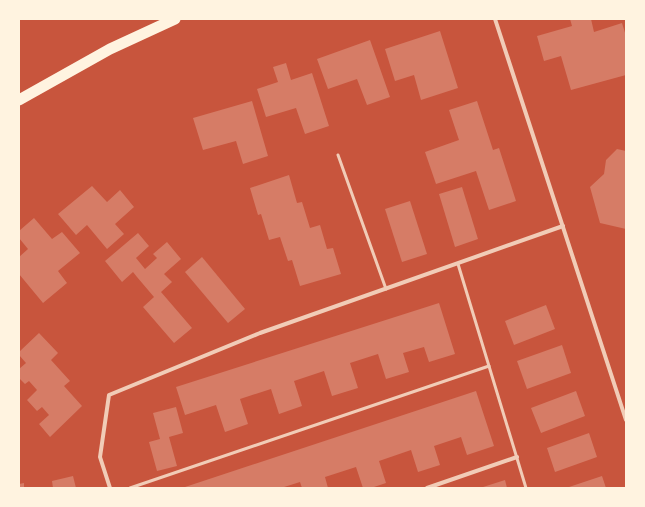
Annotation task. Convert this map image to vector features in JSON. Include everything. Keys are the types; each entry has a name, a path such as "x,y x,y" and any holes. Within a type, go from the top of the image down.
{"highway":[{"path":"19,100 110,49 175,19"}],"street":[{"path":"495,19 626,420"},
{"path":"110,488 100,457 109,395 260,333 563,226"},
{"path":"427,488 517,457"}],"lane":[{"path":"338,155 386,289"},
{"path":"458,264 526,488"},
{"path":"130,488 489,366"}],"building":[{"path":"570,19 591,19 594,32 622,23 626,36 626,75 571,90 561,56 544,61 537,36 572,26"},
{"path":"440,31 458,88 421,100 414,75 395,81 385,49"},
{"path":"370,40 390,97 367,105 357,79 328,89 317,59"},
{"path":"286,63 291,80 312,73 329,126 305,134 296,108 266,117 257,89 278,82 273,67"},
{"path":"252,101 268,156 243,164 236,141 203,150 193,118"},
{"path":"477,101 493,150 499,148 516,201 489,210 476,171 436,184 425,152 459,140 449,110"},
{"path":"617,149 626,151 626,229 600,223 590,187 604,174 606,160"},
{"path":"289,175 297,203 302,202 310,228 320,225 327,249 333,248 341,274 300,286 292,260 288,261 280,237 269,240 261,214 258,215 250,188"},
{"path":"92,186 107,202 120,190 134,207 115,224 124,234 107,249 87,225 76,235 58,214"},
{"path":"462,187 478,239 455,247 439,194"},
{"path":"410,201 427,254 402,262 385,209"},
{"path":"34,218 52,239 62,232 80,253 58,271 67,283 43,303 19,274 19,257 28,249 19,238 19,231"},
{"path":"138,233 149,246 136,258 145,269 157,258 153,254 167,242 181,259 164,274 172,282 161,292 192,328 174,343 143,307 154,297 133,272 122,282 105,261"},
{"path":"202,257 245,309 228,323 185,272"},
{"path":"439,303 455,354 429,362 424,347 403,353 409,372 386,379 378,354 350,363 358,388 332,396 324,371 294,381 302,406 279,414 271,389 240,399 248,424 225,432 216,405 185,415 176,387"},
{"path":"546,305 555,329 514,345 505,321"},
{"path":"39,333 58,353 51,360 70,381 64,386 82,406 50,437 39,424 49,415 42,407 37,411 27,400 37,390 29,381 25,384 19,378 19,369 26,363 19,355 19,352"},
{"path":"562,345 571,373 527,389 517,361"},
{"path":"476,391 494,446 467,455 461,437 434,446 440,465 418,472 411,450 379,461 386,483 371,488 363,488 356,467 325,477 328,488 302,488 300,482 281,488 182,488"},
{"path":"576,391 585,416 541,433 531,408"},
{"path":"176,407 183,433 169,437 177,466 157,471 149,442 160,439 153,413"},
{"path":"589,433 597,457 555,472 547,448"},
{"path":"73,476 76,488 53,488 52,481"},
{"path":"602,476 606,488 566,488"},
{"path":"505,480 507,488 480,488"},
{"path":"24,483 24,488 19,488 19,484"}]}
